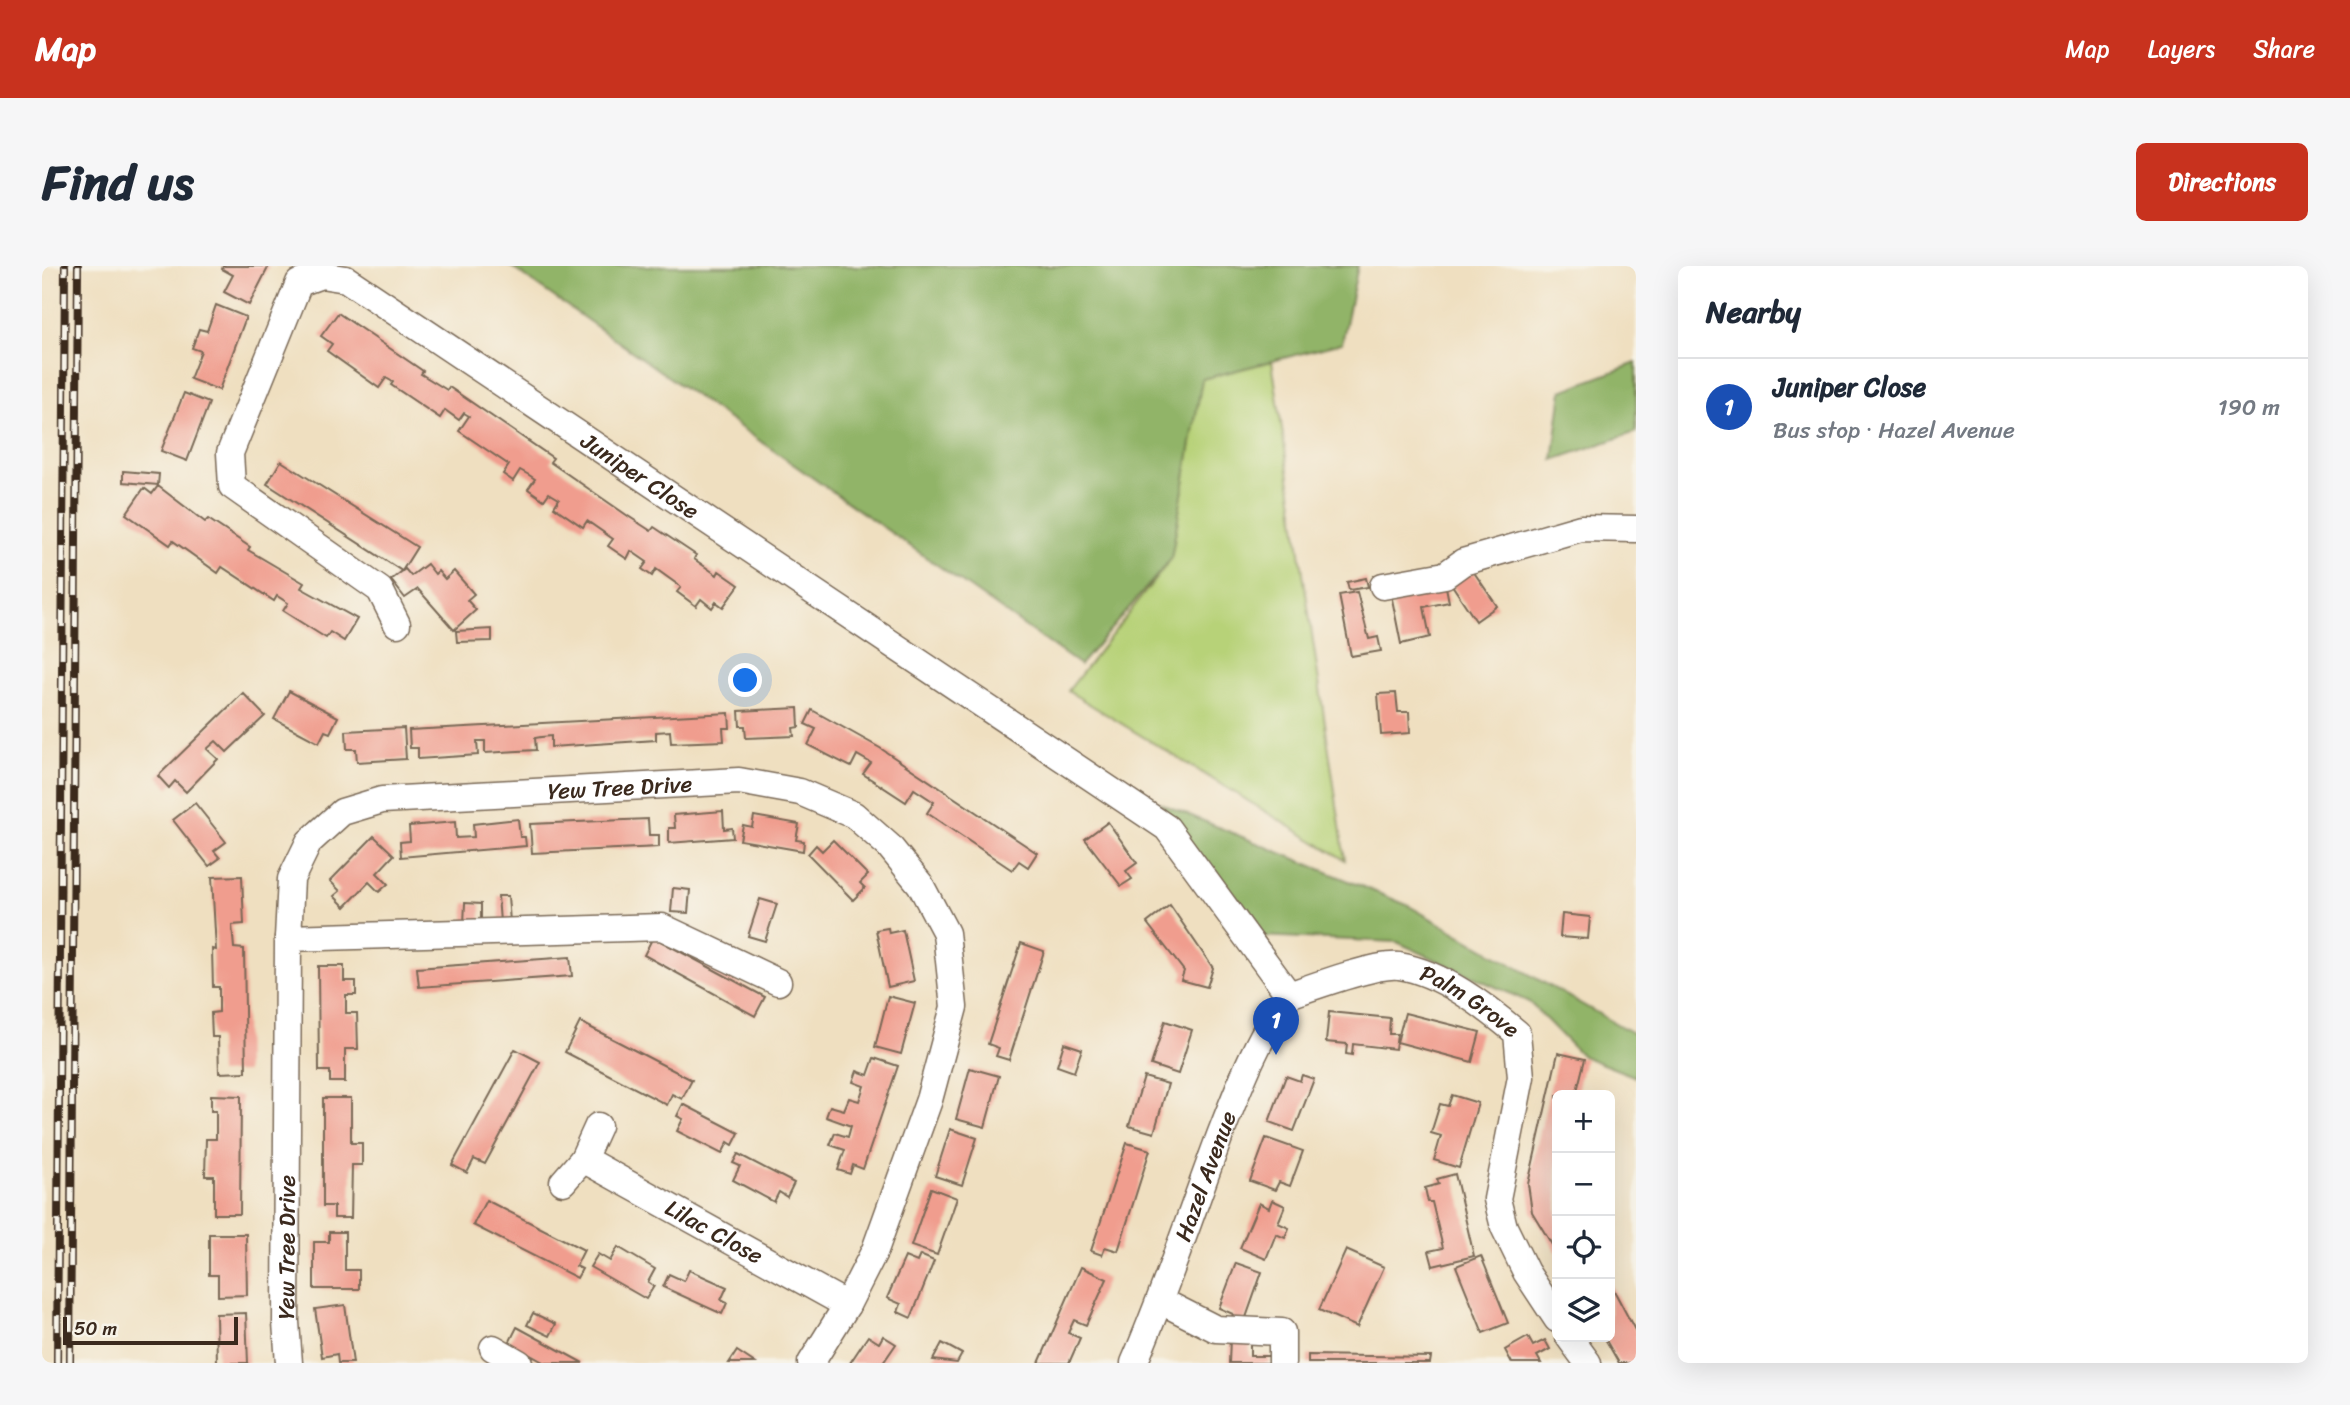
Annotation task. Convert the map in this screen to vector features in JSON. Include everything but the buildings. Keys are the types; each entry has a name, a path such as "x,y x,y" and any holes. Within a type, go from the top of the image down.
{"street":[{"name":"Juniper Close","path":"397,624 380,590 232,486 230,453 299,283 321,275 346,279 1167,828 1289,995"},
{"path":"1383,586 1446,575 1463,562 1581,528 1636,529"},
{"name":"Yew Tree Drive","path":"289,1363 286,1322 288,938 291,878 309,842 342,812 382,800 739,782 800,792 854,815 889,846 920,884 946,933 954,1007 929,1100 899,1191 875,1250 847,1305 811,1363"},
{"path":"288,938 662,927 778,982"},
{"name":"Palm Grove","path":"1289,995 1338,978 1398,966 1479,1000 1517,1033 1521,1077 1497,1199 1504,1227 1526,1272 1552,1311"},
{"name":"Hazel Avenue","path":"1133,1363 1161,1301 1230,1112 1267,1023 1289,995"},
{"path":"563,1182 583,1159 598,1126"},
{"name":"Lilac Close","path":"583,1159 847,1305"},
{"path":"1161,1301 1216,1329 1282,1332 1282,1363"},
{"path":"1573,1342 1588,1363"},
{"path":"493,1348 519,1363"}],"green space":[{"path":"510,266 1358,266 1342,343 1202,379 1171,559 1080,665"},
{"path":"1272,361 1345,860 1068,691 1171,559 1202,379"},
{"path":"1636,363 1636,432 1553,460 1562,391"},
{"path":"1160,803 1407,905 1636,1035 1636,1077 1582,1056 1529,1002 1397,942 1258,936"}],"railway":[{"path":"57,1363 65,266"},
{"path":"70,1363 78,266"}],"place":[{"name":"Juniper Close","path":"1276,1055"}]}
